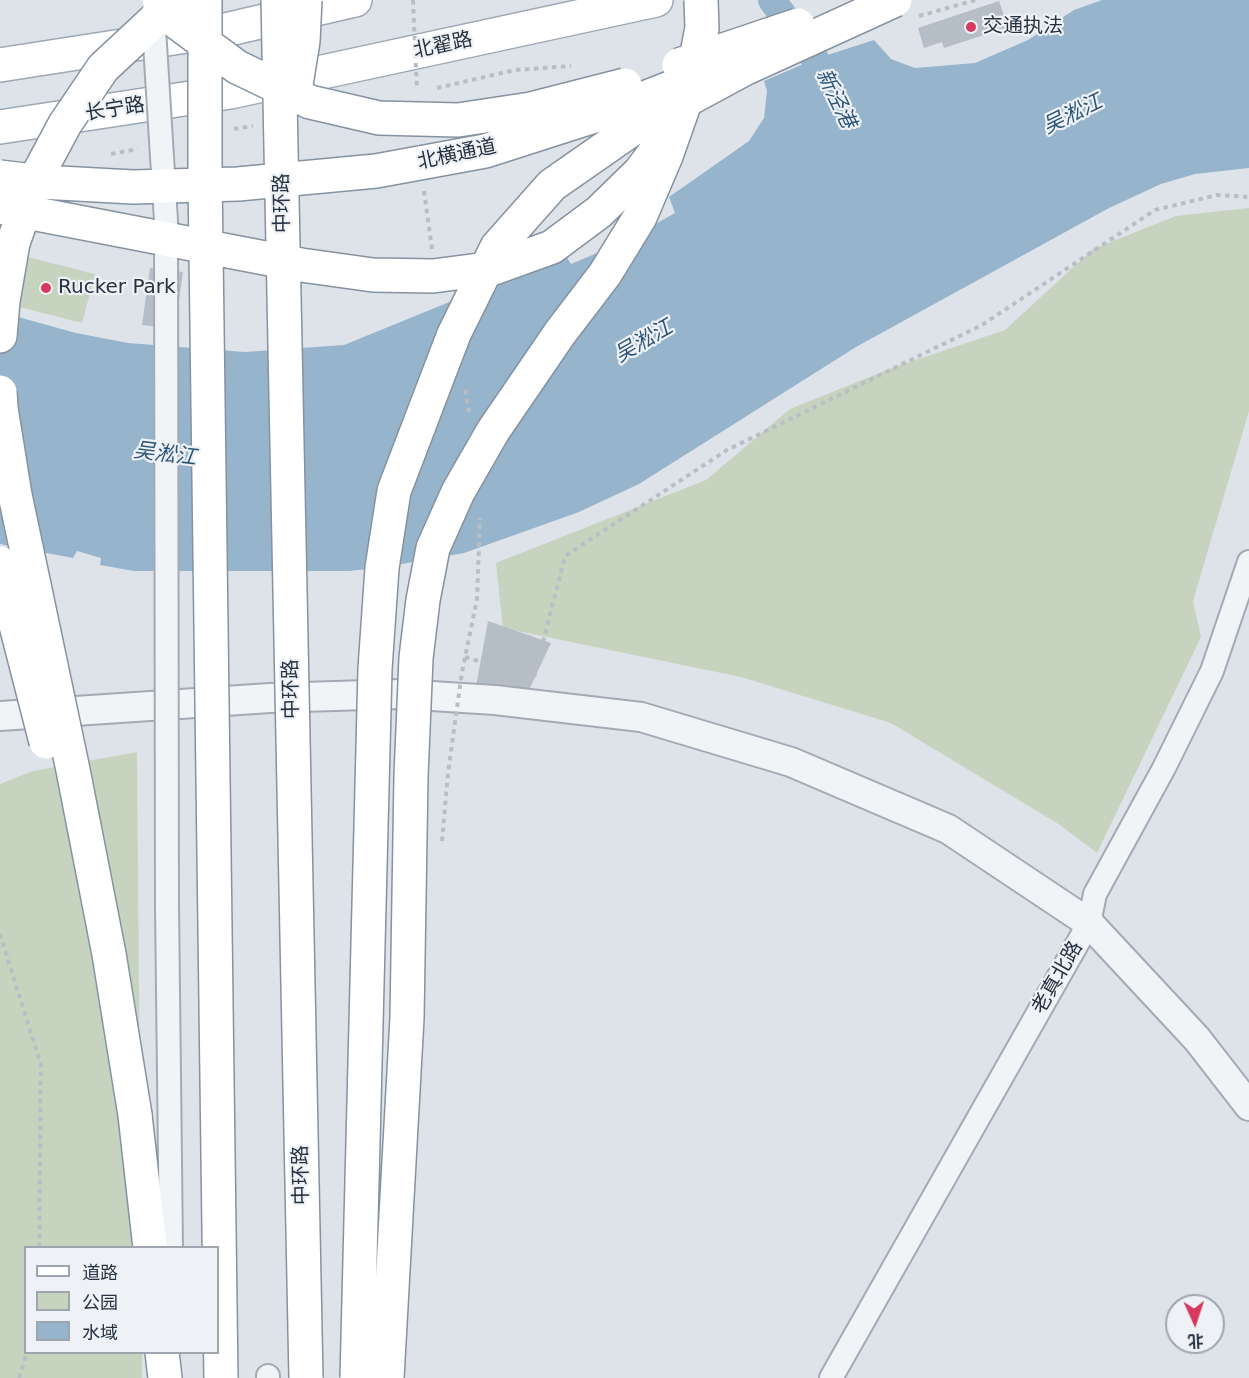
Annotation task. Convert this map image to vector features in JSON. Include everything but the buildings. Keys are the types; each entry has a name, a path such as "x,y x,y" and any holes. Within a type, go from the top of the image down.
{"main road":[{"path":"159,0 175,21 237,67 310,102 379,118 458,120 531,109 624,86 720,50 876,0"},
{"path":"178,0 206,176"},
{"path":"0,336 3,301 13,243 34,180 65,124 103,68 178,0"},
{"path":"205,0 221,1378"},
{"name":"中环路","path":"278,0 306,1378"},
{"path":"282,173 303,42 304,0"},
{"path":"0,65 225,30 355,0"},
{"name":"北翟路","path":"230,92 656,0"},
{"path":"387,1378 407,1018 411,776 416,658 423,600 433,548 458,492 493,431 560,333 605,274 640,217 666,156 691,85 702,28 701,0"},
{"name":"北横通道","path":"0,177 42,182 133,187 238,184 376,171 485,151 616,109 890,0"},
{"path":"357,1378 375,669 382,568 394,490 450,344 497,247 552,186 641,124 746,68 895,0"},
{"name":"长宁路","path":"0,127 230,92"},
{"path":"0,207 300,265 373,275 433,276 494,267 552,247 599,212 640,172 680,117"},
{"path":"0,392 15,495 71,759 109,954 135,1114 150,1246"},
{"path":"0,563 39,716 109,954"},
{"path":"162,1354 165,1378"}],"street":[{"path":"153,0 166,221 167,904 171,1246"},
{"name":"老真北路","path":"831,1378 1089,923 1095,894 1164,768 1212,671 1249,562"},
{"path":"0,716 258,698 400,694 527,704 641,717 791,762 948,829 1089,923 1197,1039 1249,1106"},
{"path":"173,1354 173,1378"}],"path":[{"path":"527,704 566,556 727,450 981,325 1155,210 1217,195 1249,197"},
{"path":"0,934 41,1065 39,1246"},
{"path":"19,1378 27,1354"}],"green space":[{"path":"1249,208 1249,411 1193,601 1201,637 1097,853 1060,825 891,723 741,677 503,628 496,563 706,480 790,409 892,368 1005,330 1093,249 1176,216"},
{"name":"Rucker Park","path":"0,250 95,274 82,323 0,302"},
{"path":"137,752 141,1246 24,1246 24,1354 142,1354 142,1378 0,1378 0,784 33,771"}],"water":[{"name":"吴淞江","path":"1102,0 1249,0 1249,168 1195,174 1161,184 1109,208 856,347 639,484 579,512 464,553 349,571 134,571 100,565 101,558 77,551 73,558 0,544 0,312 76,333 128,343 245,352 344,345 564,253 571,264 623,242 675,213 669,197 749,141 764,118 767,91 764,81 815,59 874,40 891,59 915,68 975,63 1028,40 1074,10"}],"waterway":[{"name":"新泾港","path":"772,0 815,59 832,94"}],"place":[{"name":"交通执法","path":"971,27"},
{"name":"Rucker Park","path":"46,288"}]}
